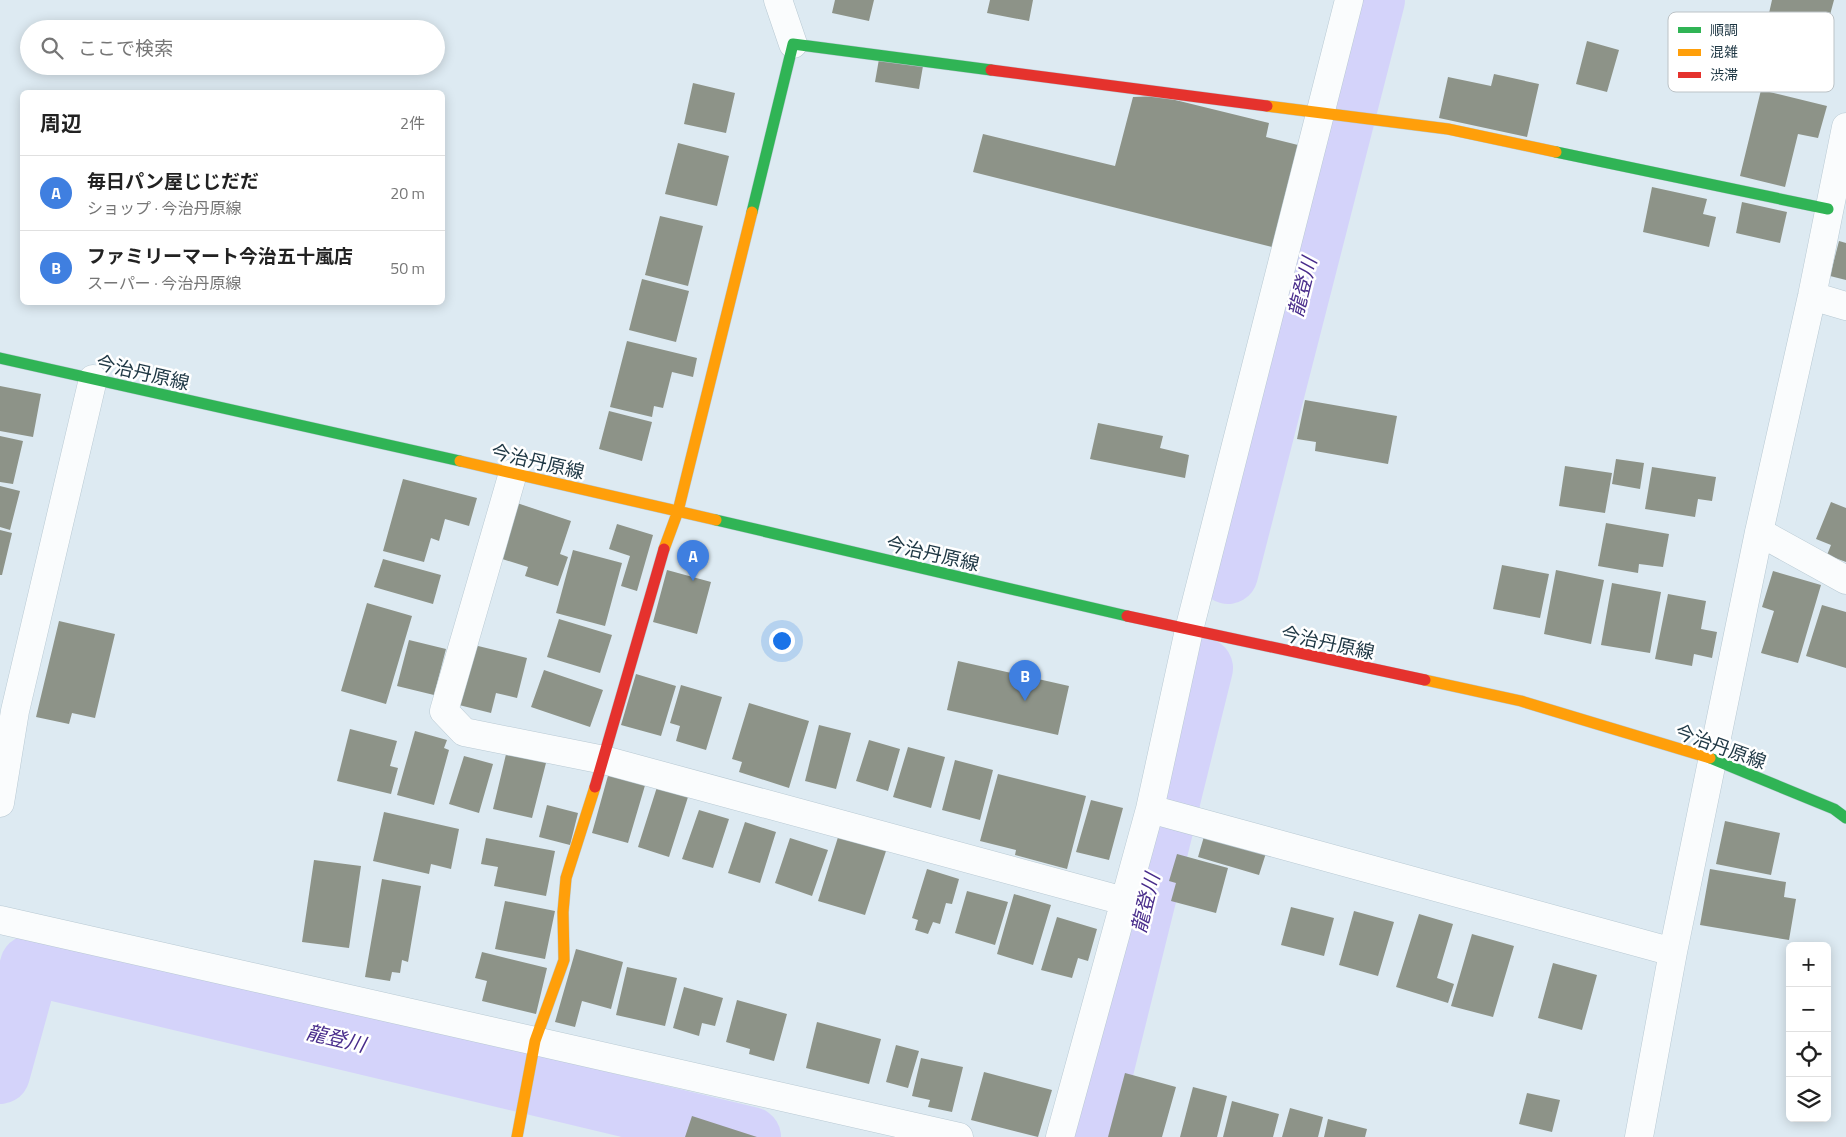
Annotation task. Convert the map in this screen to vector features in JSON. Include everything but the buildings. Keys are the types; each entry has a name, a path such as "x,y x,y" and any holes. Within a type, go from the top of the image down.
{"street":[{"path":"517,1137 535,1043 564,960 563,912 566,878 604,760 668,530 678,511 793,44 778,0"},
{"path":"1060,1137 1150,808 1189,630 1349,0"},
{"path":"793,44 1448,129 1828,209"},
{"path":"1638,1137 1712,759 1759,532 1812,296 1846,127"},
{"path":"1812,296 1846,306"},
{"name":"今治丹原線","path":"0,358 513,473 1189,630 1521,701 1712,759 1834,810 1846,818"},
{"path":"0,803 15,712 93,379"},
{"path":"513,473 444,711 464,732 604,760 1124,901"},
{"path":"1759,532 1846,580"},
{"path":"1150,808 1673,952"},
{"path":"0,920 535,1043 959,1137"}],"waterway":[{"name":"龍登川","path":"1228,574 1375,0"},
{"name":"龍登川","path":"1087,1137 1203,668"},
{"name":"龍登川","path":"0,1074 30,965 751,1137"}],"traffic: fast":[{"path":"752,212 793,44 991,70"},
{"path":"1556,152 1828,209"},
{"path":"0,358 460,461"},
{"path":"716,520 1127,616"},
{"path":"1710,758 1834,809 1846,818"}],"traffic: slow":[{"path":"1267,106 1448,129 1556,152"},
{"path":"664,549 678,511 752,212"},
{"path":"460,461 716,520"},
{"path":"1425,680 1521,701 1710,758"},
{"path":"517,1137 535,1041 564,960 563,912 566,878 595,787"}],"traffic: jam":[{"path":"991,70 1267,106"},
{"path":"595,787 664,549"},
{"path":"1127,616 1425,680"}],"place":[{"name":"毎日パン屋じじだだ","path":"693,581"},
{"name":"ファミリーマート今治五十嵐店","path":"1025,701"}]}
